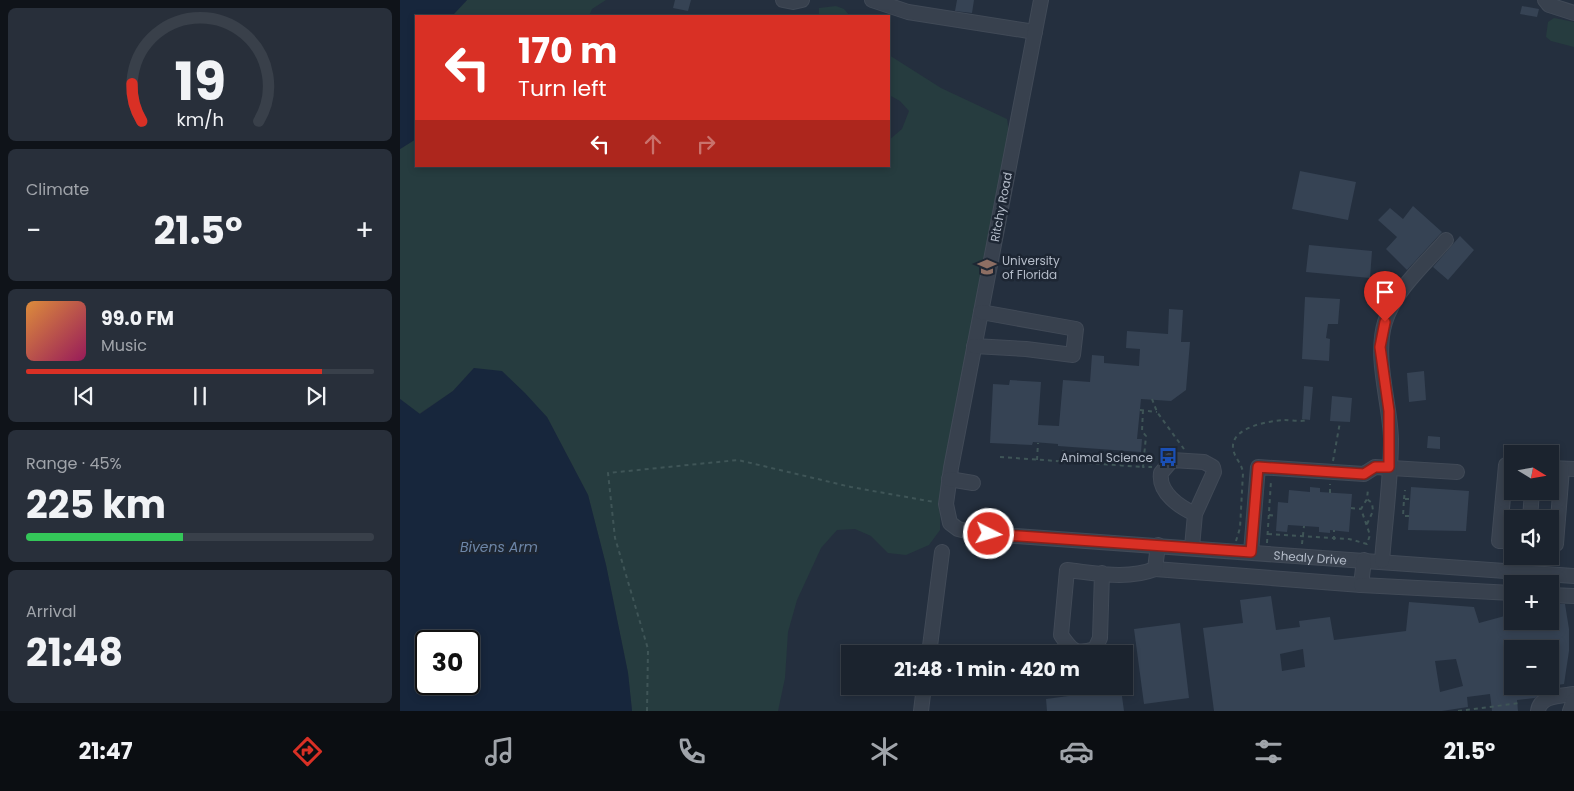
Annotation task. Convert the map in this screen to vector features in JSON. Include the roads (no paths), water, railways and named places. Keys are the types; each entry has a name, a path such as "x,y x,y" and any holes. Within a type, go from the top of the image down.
{"street":[{"path":"783,0 792,2 802,0"},
{"path":"872,0 908,12 1035,32"},
{"name":"Ritchy Road","path":"958,529 950,523 946,504 974,346 1041,0"},
{"path":"1545,0 1549,6 1574,13"},
{"path":"1382,561 1389,467 1389,411 1380,347 1385,322 1402,290 1446,240"},
{"path":"974,346 1026,349 1073,355 1076,329 981,312"},
{"path":"1192,547 1195,514 1214,472 1213,467 1204,462 1176,460 1167,464 1161,473 1155,476 1178,506 1195,514"},
{"path":"1251,552 1258,467 1364,474 1375,467 1457,472"},
{"path":"1559,510 1562,469"},
{"path":"950,479 973,483"},
{"path":"1504,486 1499,540 1504,541"},
{"name":"Shealy Drive","path":"958,529 974,533 1192,547 1574,576"},
{"path":"1155,569 1158,545"},
{"path":"930,645 942,552"},
{"path":"1361,585 1364,560"},
{"path":"1102,573 1100,638 1095,649 1082,653 1071,649 1061,635 1067,570 1130,575 1155,569 1361,585 1504,593"},
{"path":"1559,595 1574,596"},
{"path":"1538,711 1541,703 1547,698 1574,694"},
{"path":"921,711 923,695"},
{"path":"1570,711 1574,700"}],"water":[{"path":"400,0 467,0 453,15 415,15 415,140 400,149"},
{"name":"Bivens Arm","path":"474,368 502,371 547,417 588,495 606,565 628,673 632,711 400,711 400,399 420,414 453,391"}],"place":[{"name":"University of Florida","path":"987,267"},
{"name":"Animal Science","path":"1168,457"}]}
